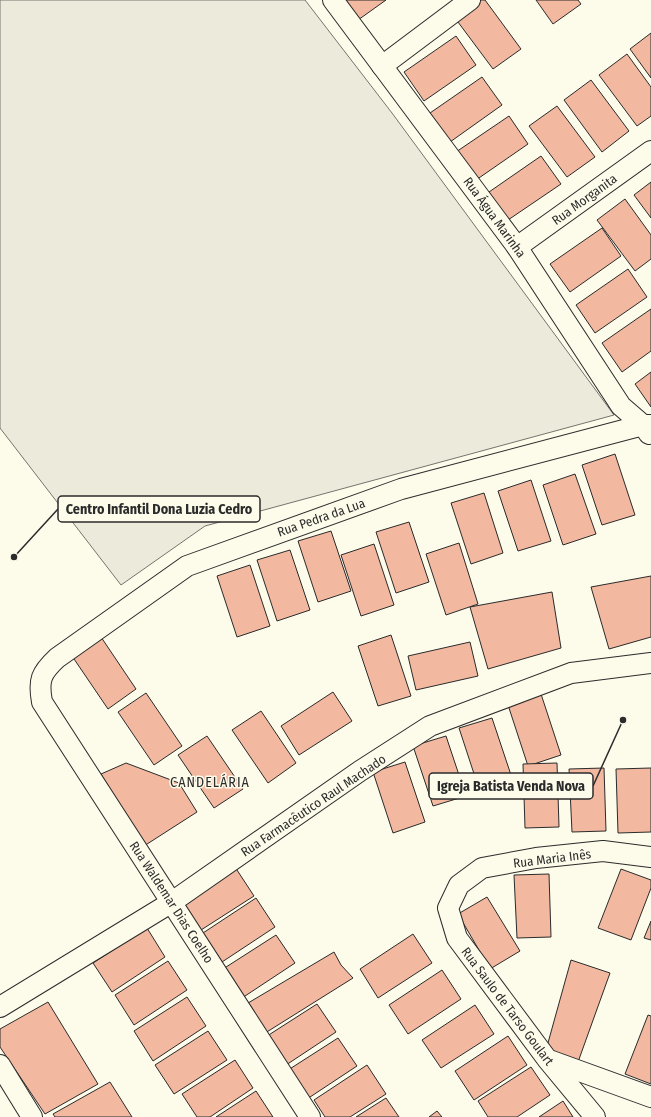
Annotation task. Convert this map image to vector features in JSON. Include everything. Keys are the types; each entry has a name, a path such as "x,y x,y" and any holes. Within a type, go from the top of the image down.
{"street":[{"name":"Rua Água Marinha","path":"333,0 518,247 621,406 648,429"},
{"path":"382,66 470,0"},
{"name":"Rua Morganita","path":"518,247 651,151"},
{"name":"Rua Pedra da Lua","path":"39,686 45,669 57,658 187,566 401,489 648,429"},
{"name":"Rua Farmacêutico Raul Machado","path":"0,1007 172,902 354,775 430,726 571,673 651,663"},
{"name":"Rua Waldemar Dias Coelho","path":"39,686 42,702 310,1117"},
{"name":"Rua Maria Inês","path":"459,885 482,868 536,858 603,851 651,857"},
{"name":"Rua Saulo de Tarso Goulart","path":"459,885 448,908 458,938 547,1059 595,1117"},
{"path":"547,1059 651,1097"},
{"path":"0,1065 32,1117"}],"shaded area":[{"path":"0,0 305,0 392,113 614,415 205,526 121,585 0,428"}],"building":[{"path":"344,0 386,0 358,20"},
{"path":"480,0 485,0 521,49 493,69 455,18"},
{"path":"536,0 578,0 581,4 553,24"},
{"path":"651,33 651,78 630,49"},
{"path":"456,36 476,65 424,101 404,72"},
{"path":"627,54 651,87 651,116 637,126 599,75"},
{"path":"482,77 502,105 450,142 430,113"},
{"path":"591,80 629,131 602,152 564,100"},
{"path":"557,106 595,157 567,177 529,126"},
{"path":"509,116 528,144 476,180 456,152"},
{"path":"541,156 561,184 508,220 489,192"},
{"path":"651,182 651,218 634,195"},
{"path":"625,199 651,235 651,259 635,271 597,220"},
{"path":"602,228 621,256 570,292 550,264"},
{"path":"628,269 647,297 595,333 576,305"},
{"path":"651,309 651,351 622,372 602,343"},
{"path":"651,372 651,407 635,384"},
{"path":"615,454 635,515 602,525 582,465"},
{"path":"575,474 596,534 563,545 543,485"},
{"path":"531,480 551,541 518,551 498,491"},
{"path":"484,493 503,553 471,564 451,503"},
{"path":"409,522 429,582 396,593 376,532"},
{"path":"331,531 351,591 318,602 298,541"},
{"path":"459,543 478,604 446,615 426,554"},
{"path":"374,544 394,605 361,616 341,555"},
{"path":"290,550 310,610 277,621 257,560"},
{"path":"250,565 270,626 237,637 217,576"},
{"path":"651,576 651,637 609,649 591,587"},
{"path":"552,592 561,648 488,669 470,607"},
{"path":"391,635 411,696 378,706 358,646"},
{"path":"101,637 136,689 108,709 72,656"},
{"path":"470,642 478,676 416,690 408,656"},
{"path":"333,692 352,721 299,755 281,726"},
{"path":"146,693 182,746 154,765 118,712"},
{"path":"541,694 561,755 528,766 508,705"},
{"path":"261,711 296,763 268,783 232,730"},
{"path":"492,718 512,778 479,789 459,728"},
{"path":"207,736 243,789 214,808 178,755"},
{"path":"446,736 466,796 433,806 413,746"},
{"path":"405,762 425,822 393,833 373,772"},
{"path":"126,763 179,783 197,812 144,846 101,774"},
{"path":"557,763 559,827 525,828 523,764"},
{"path":"604,768 606,831 572,832 569,769"},
{"path":"651,768 651,832 618,833 616,769"},
{"path":"235,867 254,896 201,930 182,902"},
{"path":"621,869 651,880 651,888 631,940 598,928"},
{"path":"549,874 551,937 517,938 514,875"},
{"path":"487,897 520,951 490,969 458,914"},
{"path":"256,898 275,927 222,962 203,933"},
{"path":"651,921 651,940 644,938"},
{"path":"147,928 165,957 112,992 93,963"},
{"path":"413,934 432,963 378,998 360,969"},
{"path":"276,935 295,963 242,998 223,969"},
{"path":"334,952 341,965 353,978 262,1035 243,1006"},
{"path":"571,960 610,973 578,1062 546,1050"},
{"path":"168,961 187,990 134,1025 115,995"},
{"path":"442,970 461,999 408,1034 389,1005"},
{"path":"187,997 206,1026 153,1061 134,1031"},
{"path":"48,1002 98,1084 45,1114 0,1047 0,1029"},
{"path":"317,1004 336,1032 283,1067 264,1038"},
{"path":"475,1005 494,1034 441,1068 422,1040"},
{"path":"648,1015 651,1016 651,1084 625,1074"},
{"path":"208,1031 227,1060 174,1094 155,1065"},
{"path":"508,1036 527,1065 474,1100 455,1071"},
{"path":"338,1038 357,1066 304,1101 285,1072"},
{"path":"235,1060 253,1088 210,1117 197,1117 182,1094"},
{"path":"367,1065 386,1094 350,1117 325,1117 314,1100"},
{"path":"531,1067 550,1095 517,1117 488,1117 478,1101"},
{"path":"110,1082 132,1117 55,1117 53,1114"},
{"path":"256,1091 273,1117 216,1117"},
{"path":"386,1098 399,1117 356,1117"},
{"path":"563,1101 573,1117 539,1117"},
{"path":"437,1111 442,1117 429,1117"}],"place":[{"name":"Centro Infantil Dona Luzia Cedro","path":"14,557"},
{"name":"Igreja Batista Venda Nova","path":"623,720"}],"district":[{"name":"CANDELÁRIA","path":"210,782"}]}
